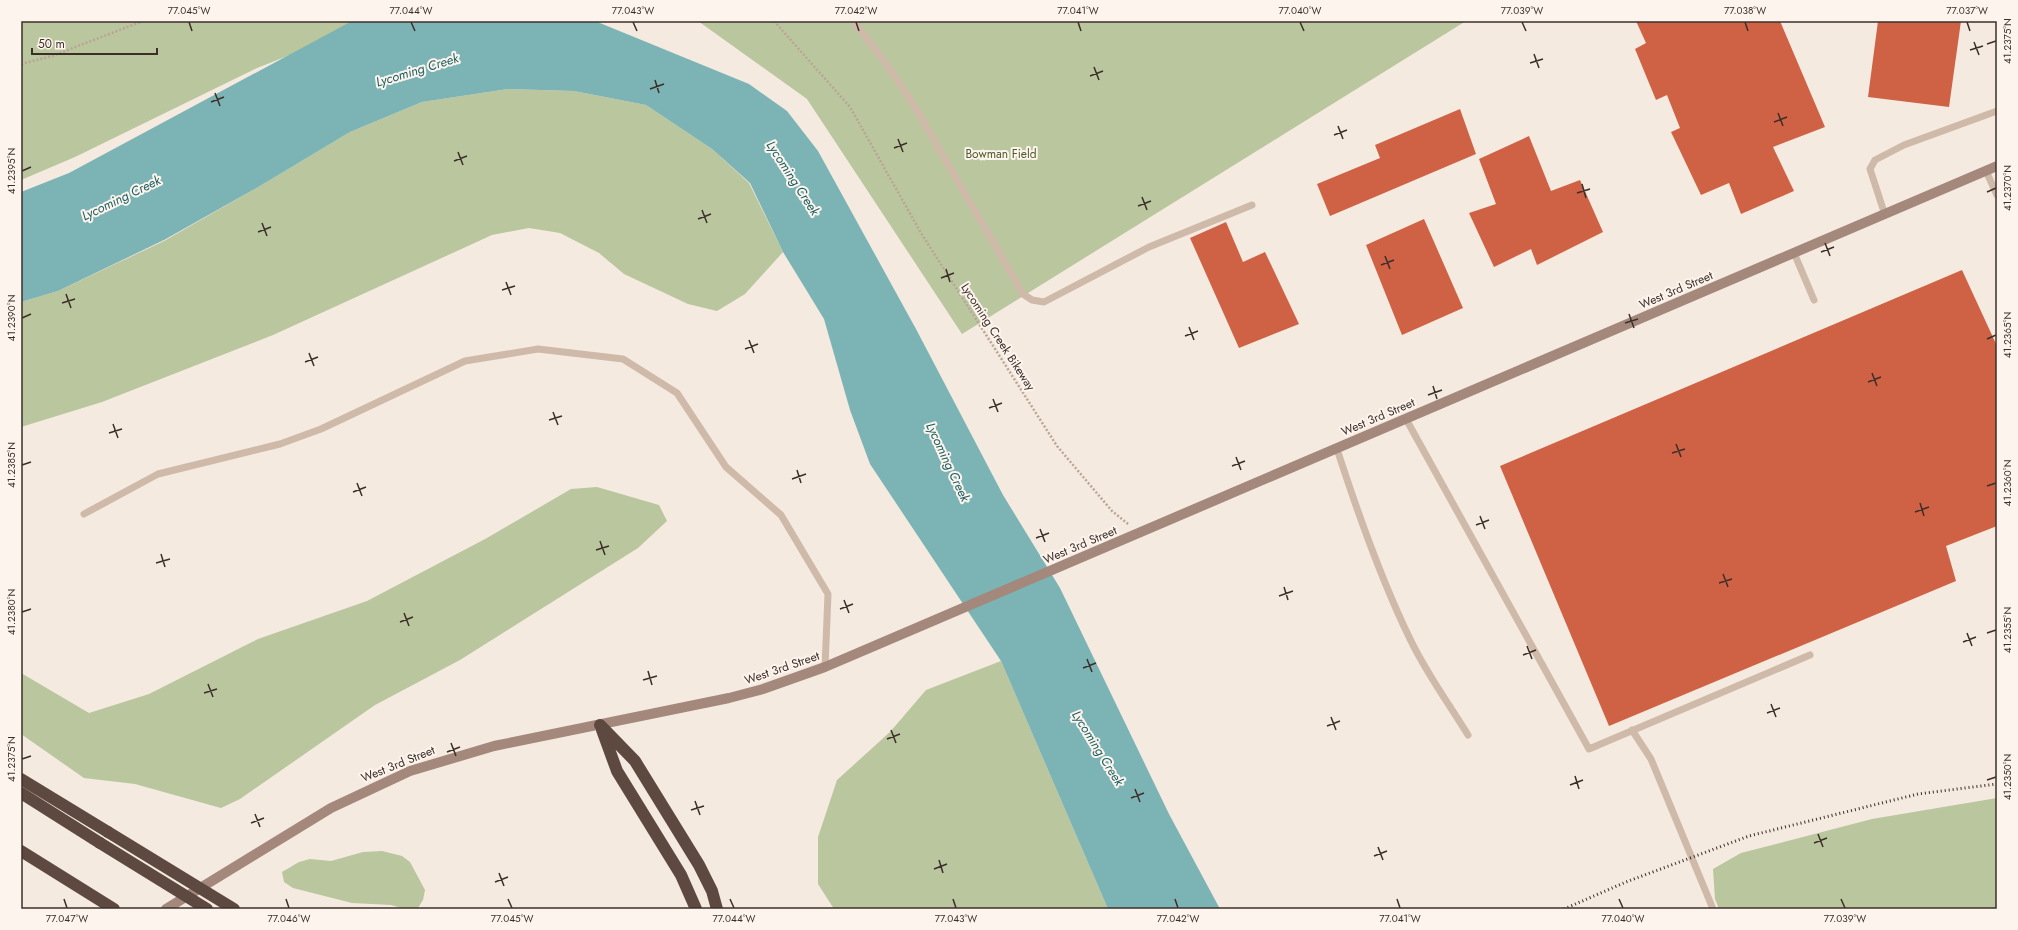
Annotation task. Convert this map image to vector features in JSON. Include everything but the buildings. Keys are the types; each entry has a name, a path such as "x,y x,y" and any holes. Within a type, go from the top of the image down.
{"highway":[{"path":"600,725 617,772 681,875 696,909"},
{"path":"600,725 635,761 699,865 712,891 717,909"},
{"path":"21,779 234,909"},
{"path":"21,793 207,909"},
{"path":"21,851 114,909"}],"main road":[{"name":"West 3rd Street","path":"166,909 306,823 384,782 430,764 472,751 729,698 763,689 825,667 894,639 1997,166"}],"lane":[{"path":"853,21 885,62 913,104 1024,294 1032,300 1044,302 1149,247 1252,205"},
{"path":"1885,214 1870,169 1875,160 1904,145 1997,111"},
{"path":"1986,171 1997,195"},
{"path":"1794,253 1814,300"},
{"path":"84,514 158,474 280,444 321,430 465,361 538,349 623,359 677,393 726,467 780,515 828,594 825,667"},
{"path":"1406,419 1589,749 1810,655"},
{"path":"1338,449 1362,525 1412,643 1468,735"},
{"path":"1632,730 1651,759 1690,857 1714,909"}],"path":[{"path":"21,64 52,56 143,21"},
{"name":"Lycoming Creek Bikeway","path":"774,21 850,107 921,233 1057,446 1112,511 1139,534"}],"green space":[{"path":"21,21 376,21 257,68 75,157 21,180"},
{"name":"Bowman Field","path":"698,21 1466,21 962,334 807,99"},
{"path":"508,89 574,91 646,105 712,149 749,183 783,252 745,294 717,311 688,304 624,274 599,253 560,233 529,228 492,235 273,335 102,402 21,427 21,302 58,291 164,241 350,132 422,102"},
{"path":"597,487 659,505 667,521 638,548 460,660 375,705 240,799 221,808 135,784 84,778 21,734 21,673 89,713 149,694 258,639 367,601 487,538 571,489"},
{"path":"1001,661 1108,909 834,909 818,884 818,837 837,780 890,732 926,690"},
{"path":"1997,798 1997,909 1719,909 1715,899 1713,869 1741,853 1872,819"},
{"path":"382,851 402,856 410,862 425,890 423,900 418,908 405,909 391,905 352,903 293,888 284,882 282,872 299,862 310,859 331,861 363,852"}],"water":[{"name":"Lycoming Creek","path":"352,21 595,21 749,84 787,111 818,151 916,329 1003,495 1060,588 1169,814 1220,909 1108,909 1001,661 870,464 850,410 824,319 783,252 750,183 712,149 646,105 574,91 508,89 422,102 350,132 260,186 164,240 58,291 21,302 21,192 69,173"}],"railway":[{"path":"1564,909 1626,882 1749,836 1918,794 1997,784"}]}
